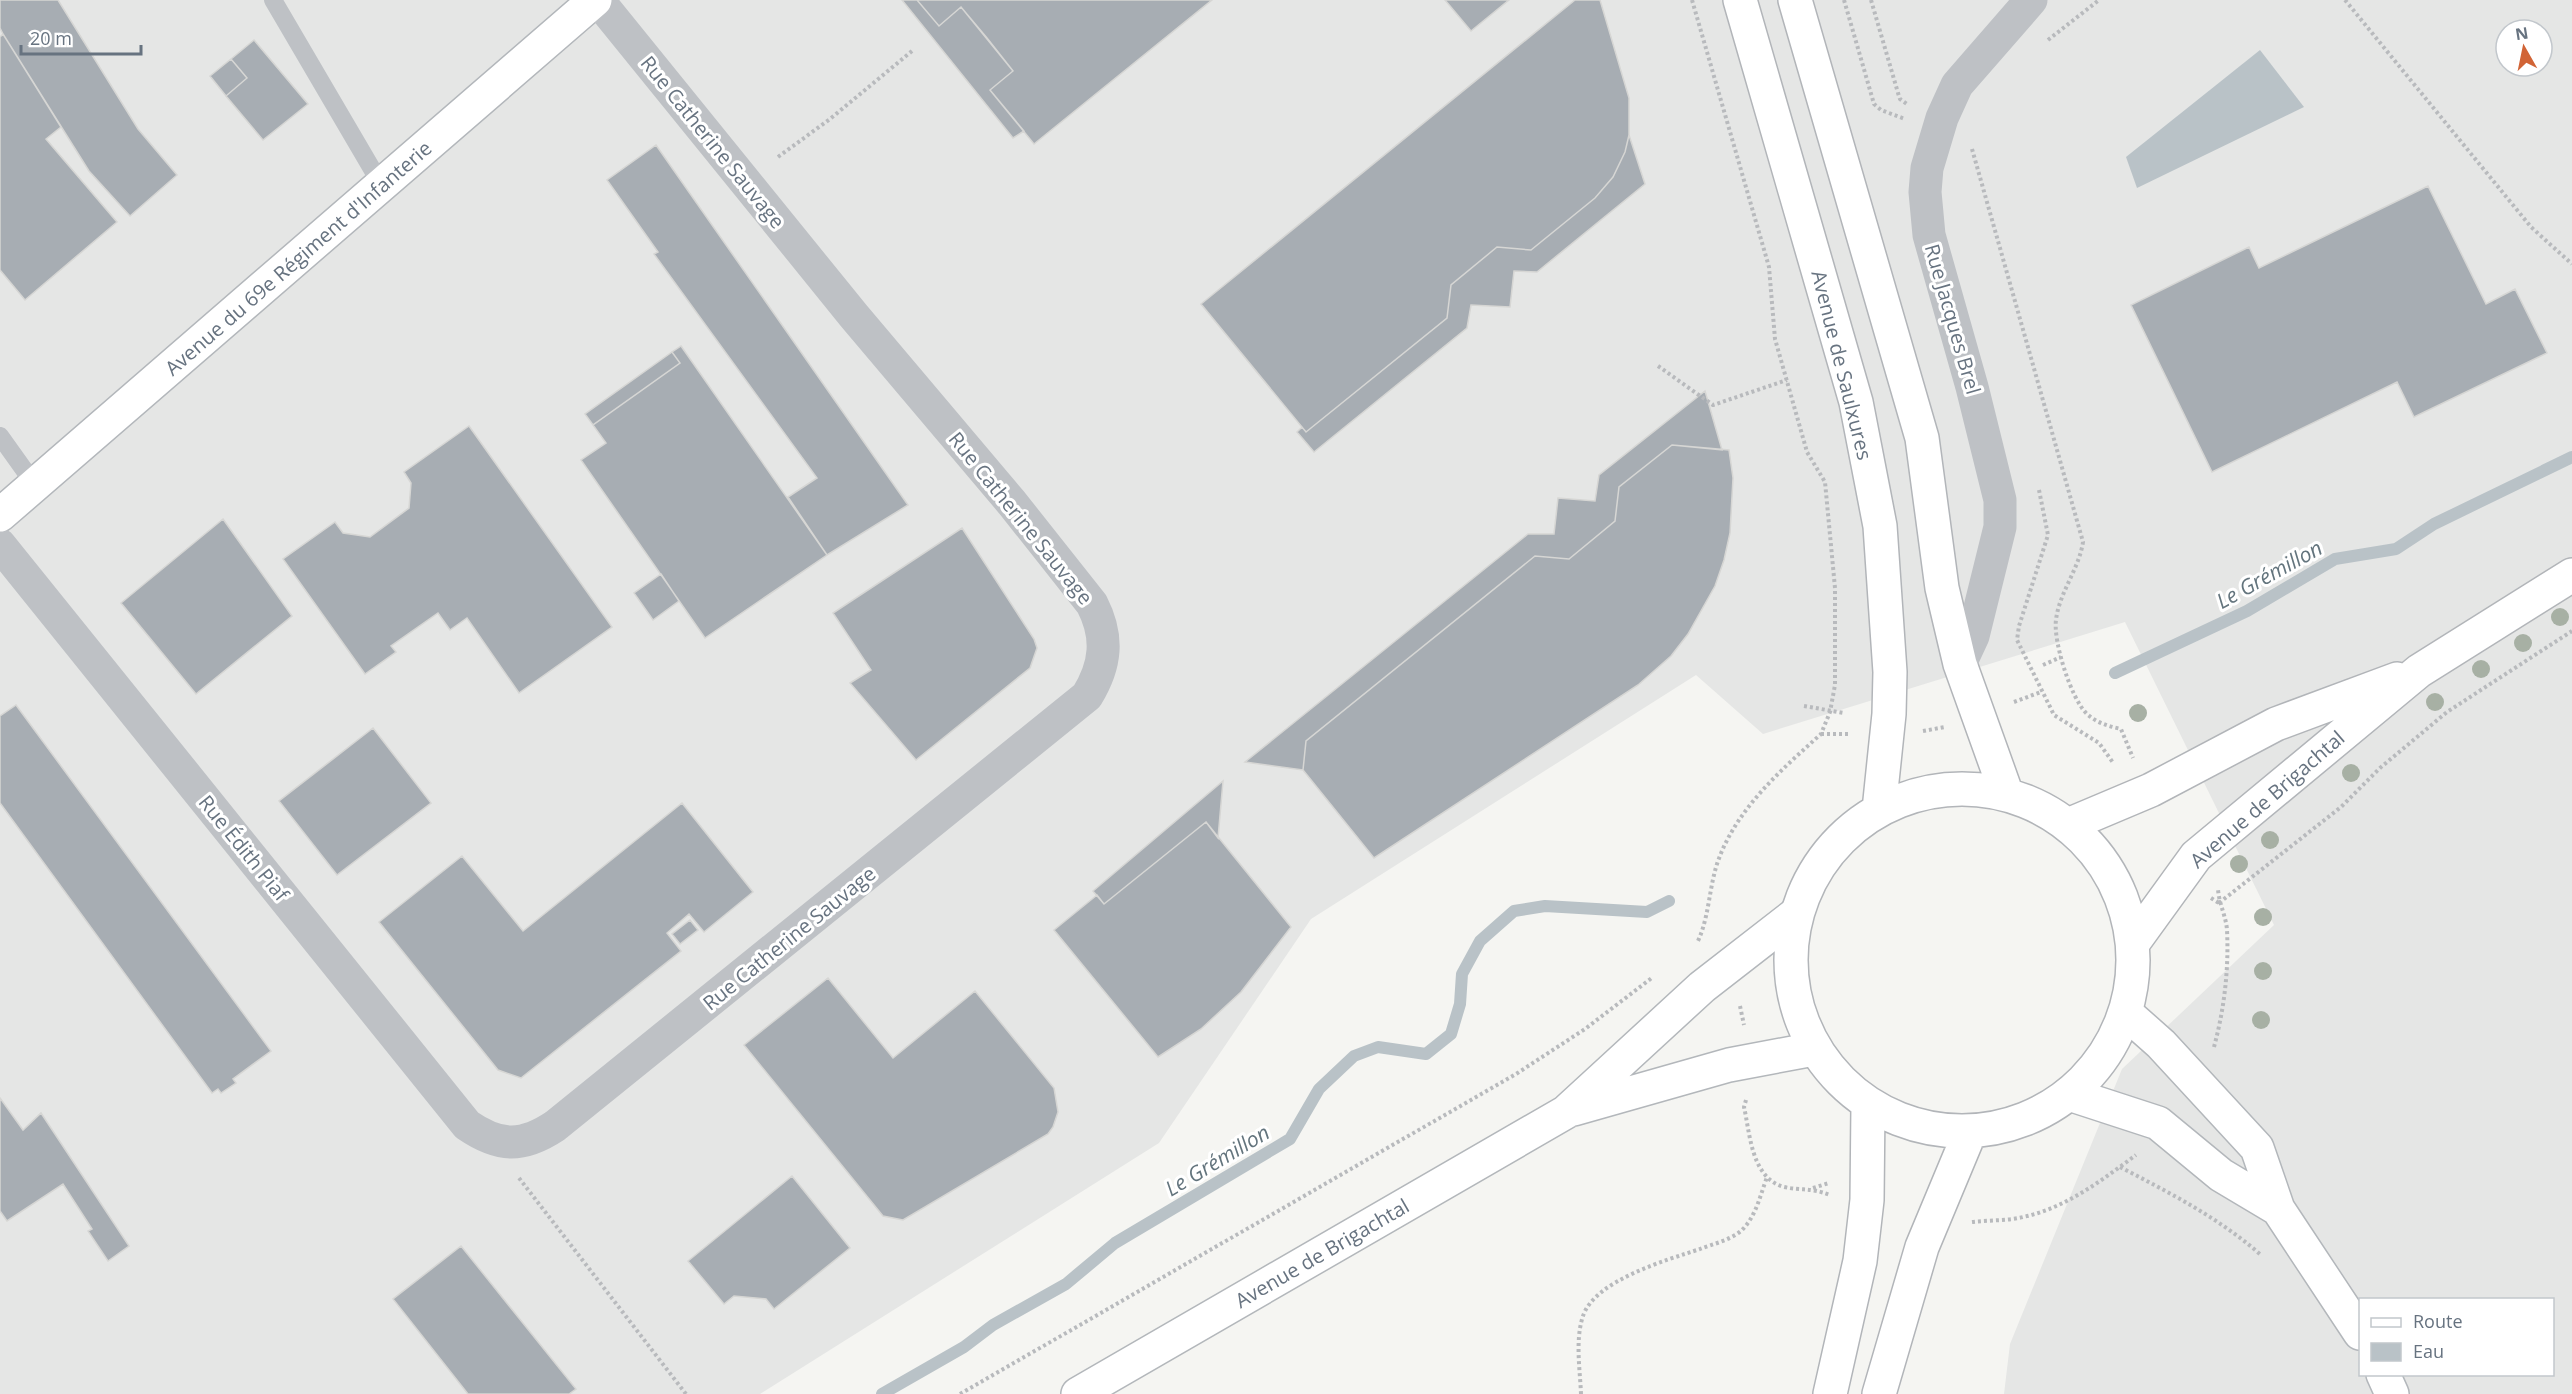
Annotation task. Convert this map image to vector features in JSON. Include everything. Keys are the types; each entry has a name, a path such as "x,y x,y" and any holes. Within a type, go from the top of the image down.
{"main road":[{"name":"Avenue de Saulxures","path":"1740,0 1856,402 1880,526 1890,672 1887,734 1879,810"},
{"path":"1795,0 1922,438 1942,588 1960,664 2007,795"},
{"name":"Avenue du 69e Régiment d'Infanterie","path":"0,515 382,186 584,4"},
{"name":"Avenue de Brigachtal","path":"2133,943 2196,856 2419,671 2572,575"},
{"name":"Avenue de Brigachtal","path":"2068,825 2135,782 2276,724 2419,671"},
{"path":"1964,788 2007,795 2039,807 2068,825 2093,849 2113,878 2126,909 2133,943 2133,979 2126,1013 2112,1043 2093,1071 2069,1094 2023,1121 1970,1132 1923,1127 1900,1120 1868,1105 1838,1080 1814,1049 1799,1017 1791,983 1790,948 1796,914 1809,882 1827,854 1851,829 1879,810 1920,794 1964,788"},
{"name":"Avenue de Brigachtal","path":"1078,1394 1566,1112 1718,975 1796,914"},
{"path":"2126,1013 2179,1062 2257,1148 2278,1209 2359,1330"},
{"name":"Avenue de Brigachtal","path":"1566,1112 1748,1061 1814,1049"},
{"path":"2069,1094 2158,1123 2221,1175 2278,1209"},
{"path":"1830,1394 1860,1261 1867,1200 1868,1105"},
{"path":"1879,1394 1922,1247 1970,1132"},
{"path":"2384,1376 2392,1394"}],"street":[{"name":"Rue Jacques Brel","path":"1960,664 1972,636 2000,527 2000,500 1972,387 1929,235 1925,210 1926,176 1937,131 1957,85 2031,0"},
{"name":"Rue Catherine Sauvage","path":"496,1142 528,1140 555,1126 1087,696 1104,660 1102,622 1074,578 854,316 584,4"},
{"name":"Rue Édith Piaf","path":"0,545 467,1125 496,1142"}],"lane":[{"path":"273,0 382,186"},
{"path":"0,436 35,485"}],"path":[{"path":"1692,0 1769,267 1773,329 1787,380 1807,452 1825,482 1835,588 1835,685 1830,712 1821,734 1772,779 1755,799 1731,835 1718,862 1702,933 1693,948 1733,990 1740,1007 1751,1086 1744,1107 1754,1156 1767,1177 1784,1187 1813,1188 1837,1198"},
{"path":"1871,0 1900,99 1912,106"},
{"path":"2041,46 2100,0"},
{"path":"2345,0 2531,227 2572,264"},
{"path":"778,158 830,119 912,51"},
{"path":"1970,142 2083,542 2081,555 2056,618 2061,657 2078,704 2103,725 2121,729 2135,782"},
{"path":"1658,366 1713,405 1787,380"},
{"path":"2219,903 2341,807 2380,768 2447,712 2572,631"},
{"path":"2043,665 2061,657"},
{"path":"1821,734 1887,734 1933,730 2042,692 2054,715 2099,743 2135,782"},
{"path":"1804,706 1844,713"},
{"path":"2184,872 2202,892 2219,903 2227,928 2226,986 2217,1034"},
{"path":"960,1394 1516,1074 1585,1029 1660,973"},
{"path":"496,1142 527,1191 686,1394"},
{"path":"1980,1221 2023,1217 2066,1201 2093,1187 2133,1157"},
{"path":"2120,1167 2191,1204 2233,1230 2268,1261"},
{"path":"1581,1394 1579,1335 1583,1314 1596,1296 1616,1282 1740,1232 1754,1216 1767,1177"}],"shaded area":[{"path":"0,0 2572,0 2572,1394 2004,1394 2010,1344 2122,1069 2274,925 2125,622 1763,734 1696,675 1311,919 1159,1143 760,1394 0,1394"}],"water":[{"path":"2260,50 2304,107 2137,188 2126,157"}],"building":[{"path":"0,0 58,0 138,129 177,175 130,216 89,171 3,34 0,28"},
{"path":"902,0 917,0 939,26 961,7 1013,71 990,90 1024,131 1013,138"},
{"path":"917,0 1212,0 1034,144 990,90 1013,71 987,38 961,7 939,26"},
{"path":"1445,0 1509,0 1471,31"},
{"path":"1575,0 1600,0 1629,98 1629,135 1625,152 1613,177 1595,198 1531,250 1497,247 1451,285 1447,318 1306,432 1201,304"},
{"path":"3,34 61,127 46,139 117,222 25,300 0,270 0,37"},
{"path":"254,40 308,104 263,140 226,96 247,78 231,59"},
{"path":"231,59 247,78 226,96 210,76"},
{"path":"1629,135 1645,184 1537,272 1514,271 1510,307 1471,305 1467,328 1314,452 1297,432 1302,427 1306,432 1447,318 1451,285 1497,247 1531,250 1595,198 1613,177 1625,152"},
{"path":"656,145 908,505 827,555 788,497 817,478 654,254 658,252 607,180"},
{"path":"2428,186 2486,304 2515,289 2547,353 2414,417 2397,382 2212,472 2131,305 2249,247 2259,268"},
{"path":"681,346 827,555 705,638 581,460 606,443 593,425 680,363 672,352"},
{"path":"672,352 680,363 593,425 585,414"},
{"path":"1705,391 1722,450 1672,445 1619,487 1615,521 1569,559 1535,556 1306,741 1303,770 1245,762 1528,534 1554,534 1558,498 1595,501 1599,475"},
{"path":"469,426 612,627 519,693 467,618 450,630 438,613 391,646 396,652 365,674 283,559 335,522 343,533 370,537 409,508 411,483 404,472"},
{"path":"1672,445 1729,450 1733,478 1730,533 1724,560 1715,586 1688,634 1671,656 1638,685 1374,858 1303,770 1306,741 1535,556 1569,559 1615,521 1619,487"},
{"path":"223,519 292,616 196,694 121,603"},
{"path":"962,528 1034,639 1037,648 1030,668 916,760 850,683 871,670 833,613"},
{"path":"661,574 679,601 653,620 634,593"},
{"path":"16,705 271,1051 233,1079 236,1083 221,1093 218,1089 212,1093 0,803 0,716"},
{"path":"373,728 431,803 337,875 279,801"},
{"path":"1223,781 1218,838 1206,822 1104,904 1093,891"},
{"path":"682,803 753,892 704,932 689,914 667,933 681,951 521,1078 498,1070 379,922 462,856 523,931"},
{"path":"1206,822 1291,927 1241,992 1201,1029 1158,1057 1054,930 1097,895 1104,904"},
{"path":"690,920 698,930 680,944 672,934"},
{"path":"828,978 893,1058 975,991 1054,1088 1058,1112 1053,1127 1048,1134 903,1220 883,1216 744,1045"},
{"path":"0,1098 23,1130 41,1113 129,1246 108,1261 88,1231 92,1229 63,1184 7,1221 0,1211"},
{"path":"792,1176 850,1248 774,1309 766,1299 734,1296 724,1304 688,1261"},
{"path":"461,1246 576,1389 569,1394 468,1394 393,1299"}],"waterway":[{"name":"Le Grémillon","path":"2115,673 2247,611 2335,559 2396,549 2434,524 2572,457"},
{"name":"Le Grémillon","path":"882,1394 964,1347 993,1325 1066,1284 1115,1243 1290,1139 1319,1089 1354,1056 1378,1047 1426,1054 1451,1034 1460,1004 1462,974 1480,941 1514,911 1545,906 1647,912 1669,901"}]}
